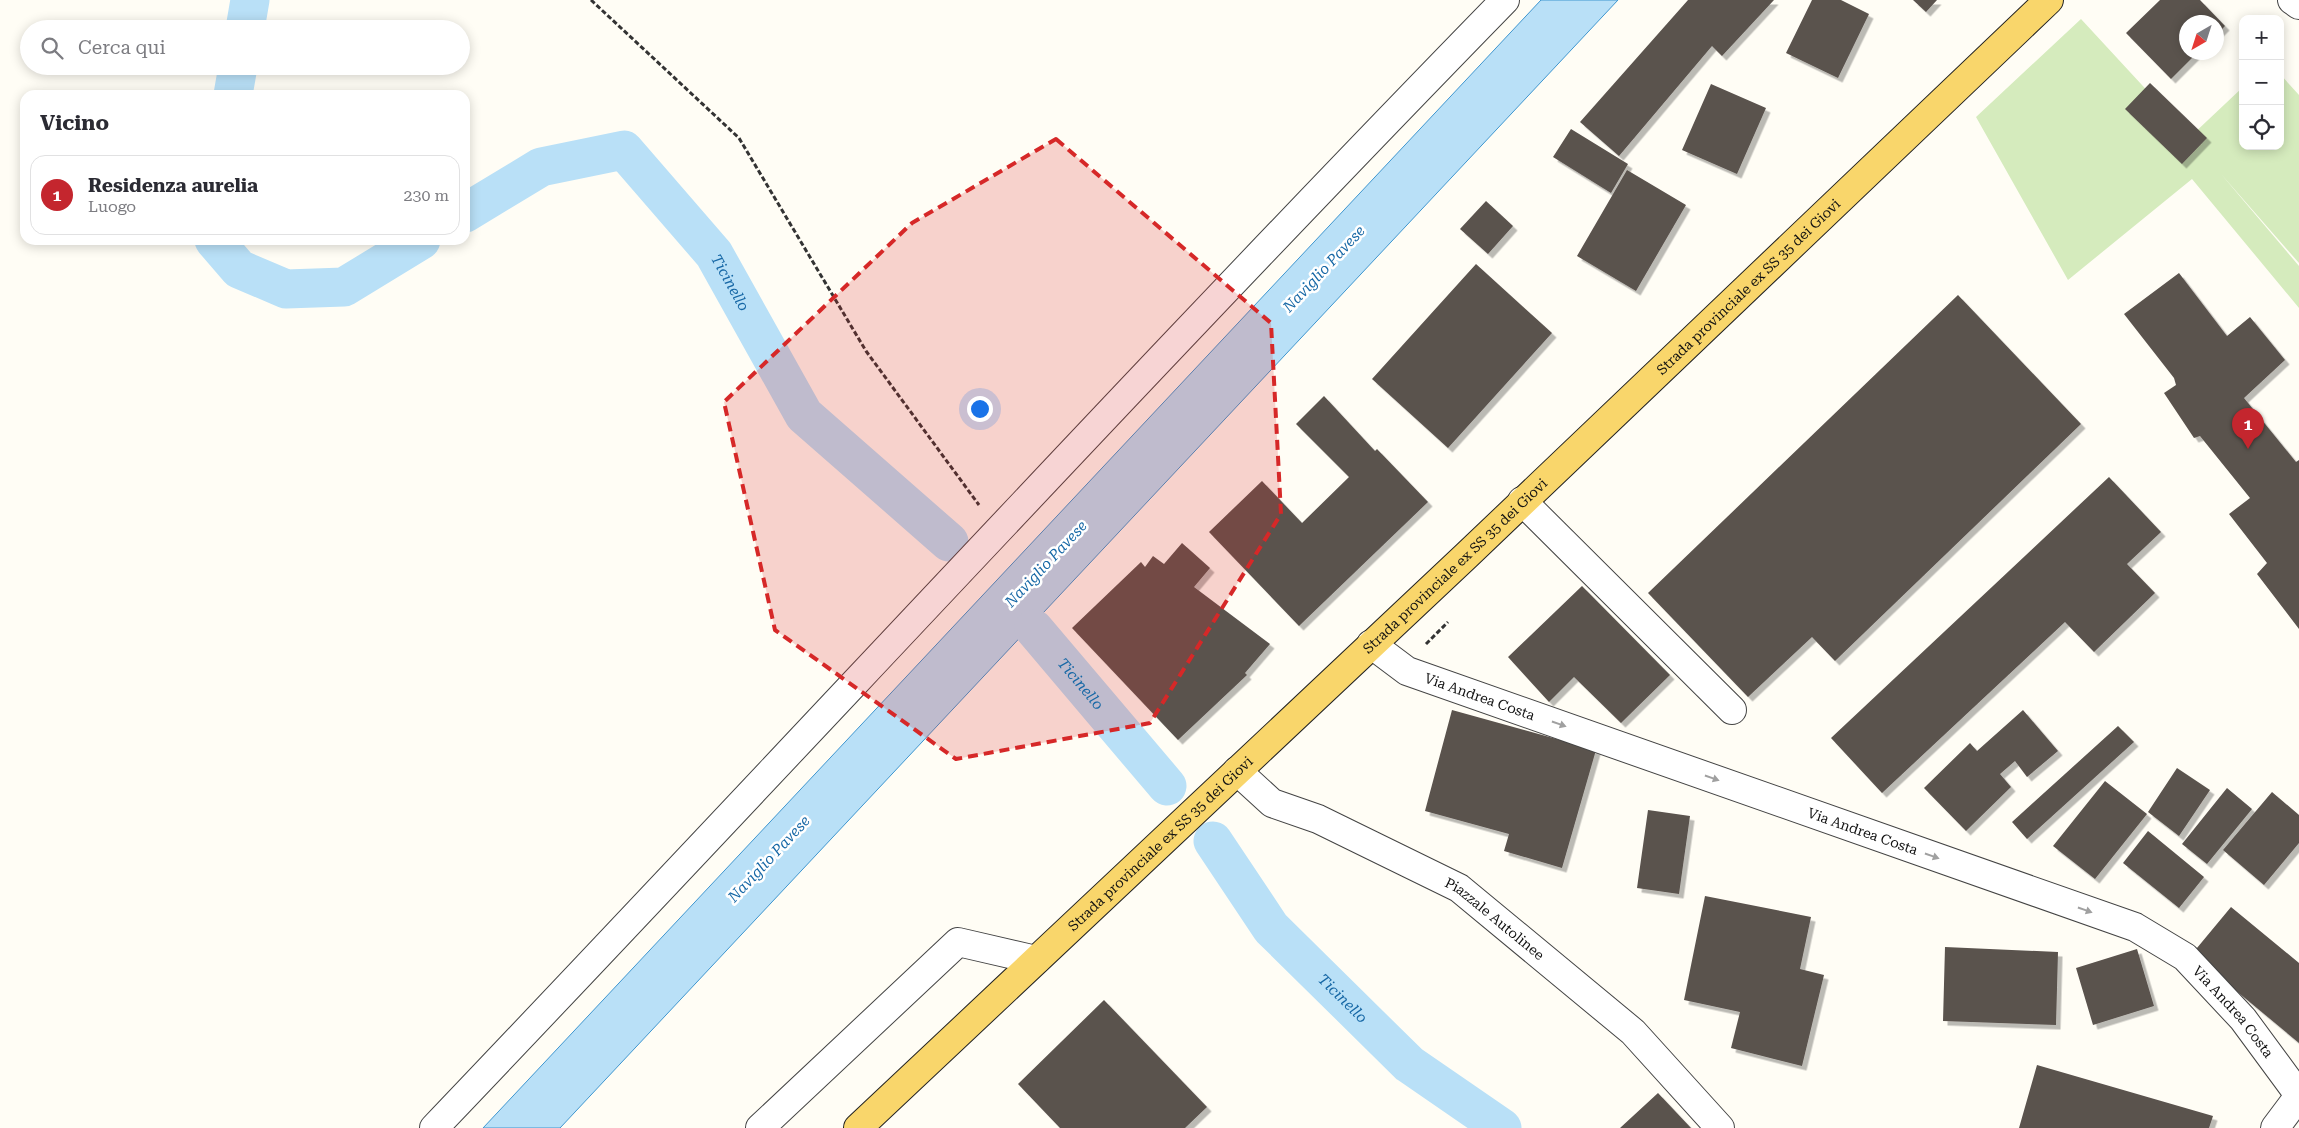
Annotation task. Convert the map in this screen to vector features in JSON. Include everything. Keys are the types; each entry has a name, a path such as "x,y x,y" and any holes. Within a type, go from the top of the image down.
{"main road":[{"name":"Strada provinciale ex SS 35 dei Giovi","path":"858,1128 2049,0"}],"street":[{"path":"434,1128 1000,531 1333,176 1505,0"},
{"path":"2292,0 2299,5"},
{"path":"1522,501 1732,710"},
{"name":"Via Andrea Costa","path":"1371,644 1407,671 2135,927 2185,957 2243,1019 2299,1095"},
{"name":"Piazzale Autolinee","path":"1237,771 1272,803 1318,820 1459,888 1633,1032 1723,1126"},
{"path":"760,1128 958,942 1036,960"},
{"path":"2275,1128 2299,1095"}],"path":[{"path":"591,0 739,138 866,350 1000,531"}],"highlighted area":[{"path":"1056,139 1271,323 1281,514 1150,723 956,759 775,630 724,402 912,223"}],"green space":[{"path":"2081,19 2190,137 2239,91 2239,150 2284,150 2284,78 2299,95 2299,263 2221,174 2299,266 2299,308 2192,179 2068,280 1976,117"}],"water":[{"name":"Naviglio Pavese","path":"1541,0 1618,0 560,1128 483,1128"}],"building":[{"path":"1688,0 1774,0 1722,56 1712,46 1619,156 1580,122"},
{"path":"1812,0 1841,0 1869,14 1838,78 1786,53"},
{"path":"1913,0 1937,0 1926,12"},
{"path":"2160,0 2200,0 2214,15 2179,15 2179,60 2190,60 2171,79 2126,33"},
{"path":"2150,83 2207,138 2182,164 2125,109"},
{"path":"1711,84 1766,108 1737,174 1682,150"},
{"path":"1571,129 1628,164 1611,193 1553,157"},
{"path":"1627,170 1686,205 1636,291 1577,256"},
{"path":"1486,201 1513,226 1488,254 1460,229"},
{"path":"1476,264 1552,333 1448,448 1372,379"},
{"path":"2179,273 2227,336 2250,317 2285,360 2244,398 2296,462 2299,460 2299,629 2257,574 2267,563 2229,514 2250,498 2200,436 2194,438 2164,393 2176,385 2174,378 2124,314"},
{"path":"1958,295 2081,424 1835,661 1812,637 1748,697 1648,593"},
{"path":"1324,396 1375,451 1377,449 1428,502 1299,626 1209,532 1262,481 1302,523 1349,477 1296,424"},
{"path":"2109,477 2161,532 2127,564 2155,593 2094,652 2065,622 1882,793 1831,738"},
{"path":"1182,543 1210,568 1194,587 1270,644 1245,673 1247,675 1178,740 1072,628 1141,562 1145,567 1153,556 1164,564"},
{"path":"1582,586 1670,675 1621,723 1574,677 1549,702 1508,657"},
{"path":"1452,710 1596,750 1562,868 1504,851 1509,834 1425,811"},
{"path":"2023,710 2058,751 2027,777 2015,761 2000,774 2011,787 1966,831 1924,788 1970,743 1977,751"},
{"path":"2118,726 2134,742 2027,839 2012,822"},
{"path":"2177,768 2210,790 2179,836 2148,812"},
{"path":"2105,781 2147,814 2095,879 2053,846"},
{"path":"2227,788 2252,809 2207,864 2182,844"},
{"path":"2272,792 2299,815 2299,843 2264,885 2223,850"},
{"path":"1648,810 1690,816 1679,894 1637,888"},
{"path":"2148,831 2204,877 2179,908 2123,863"},
{"path":"1705,896 1811,917 1800,969 1824,975 1802,1066 1731,1048 1740,1012 1684,1000"},
{"path":"2231,907 2299,963 2299,1043 2192,954"},
{"path":"1945,947 2058,952 2056,1025 1943,1021"},
{"path":"2137,949 2154,1006 2093,1025 2076,968"},
{"path":"1104,1000 1207,1107 1185,1128 1060,1128 1018,1084"},
{"path":"2037,1065 2213,1116 2209,1128 2019,1128"},
{"path":"1658,1093 1691,1128 1620,1128"}],"waterway":[{"name":"Ticinello","path":"247,20 250,0"},
{"name":"Ticinello","path":"234,90 236,75"},
{"name":"Ticinello","path":"470,210 541,167 624,150 714,254 804,415 949,542"},
{"name":"Ticinello","path":"218,245 239,269 286,289 344,287 413,245"},
{"name":"Ticinello","path":"1034,629 1167,786"},
{"name":"Ticinello","path":"1213,841 1271,928 1409,1064 1502,1128"}],"place":[{"name":"Residenza aurelia","path":"2248,449"}]}
